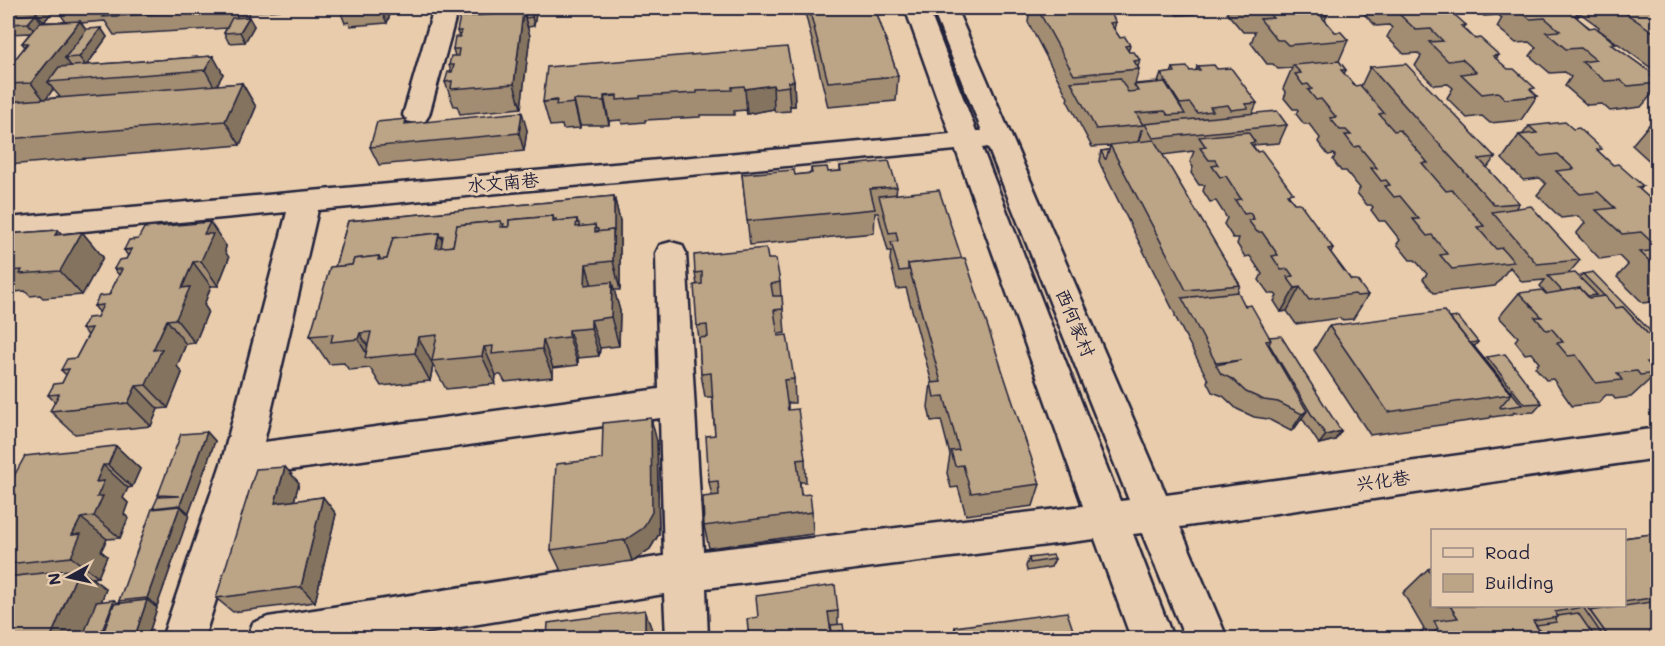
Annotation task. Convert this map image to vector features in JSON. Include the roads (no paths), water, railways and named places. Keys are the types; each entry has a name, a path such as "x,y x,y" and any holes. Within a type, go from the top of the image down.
{"street":[{"path":"417,115 446,8"},
{"name":"西何家村","path":"916,8 982,140 1155,514 1206,639"},
{"name":"西何家村","path":"944,8 982,140 1109,520 1152,639"},
{"name":"水文南巷","path":"8,228 982,140"},
{"path":"183,639 241,461 305,201"},
{"path":"671,254 687,639"},
{"path":"241,461 676,401"},
{"name":"兴化巷","path":"268,639 683,572 1155,514 1658,443"}]}
